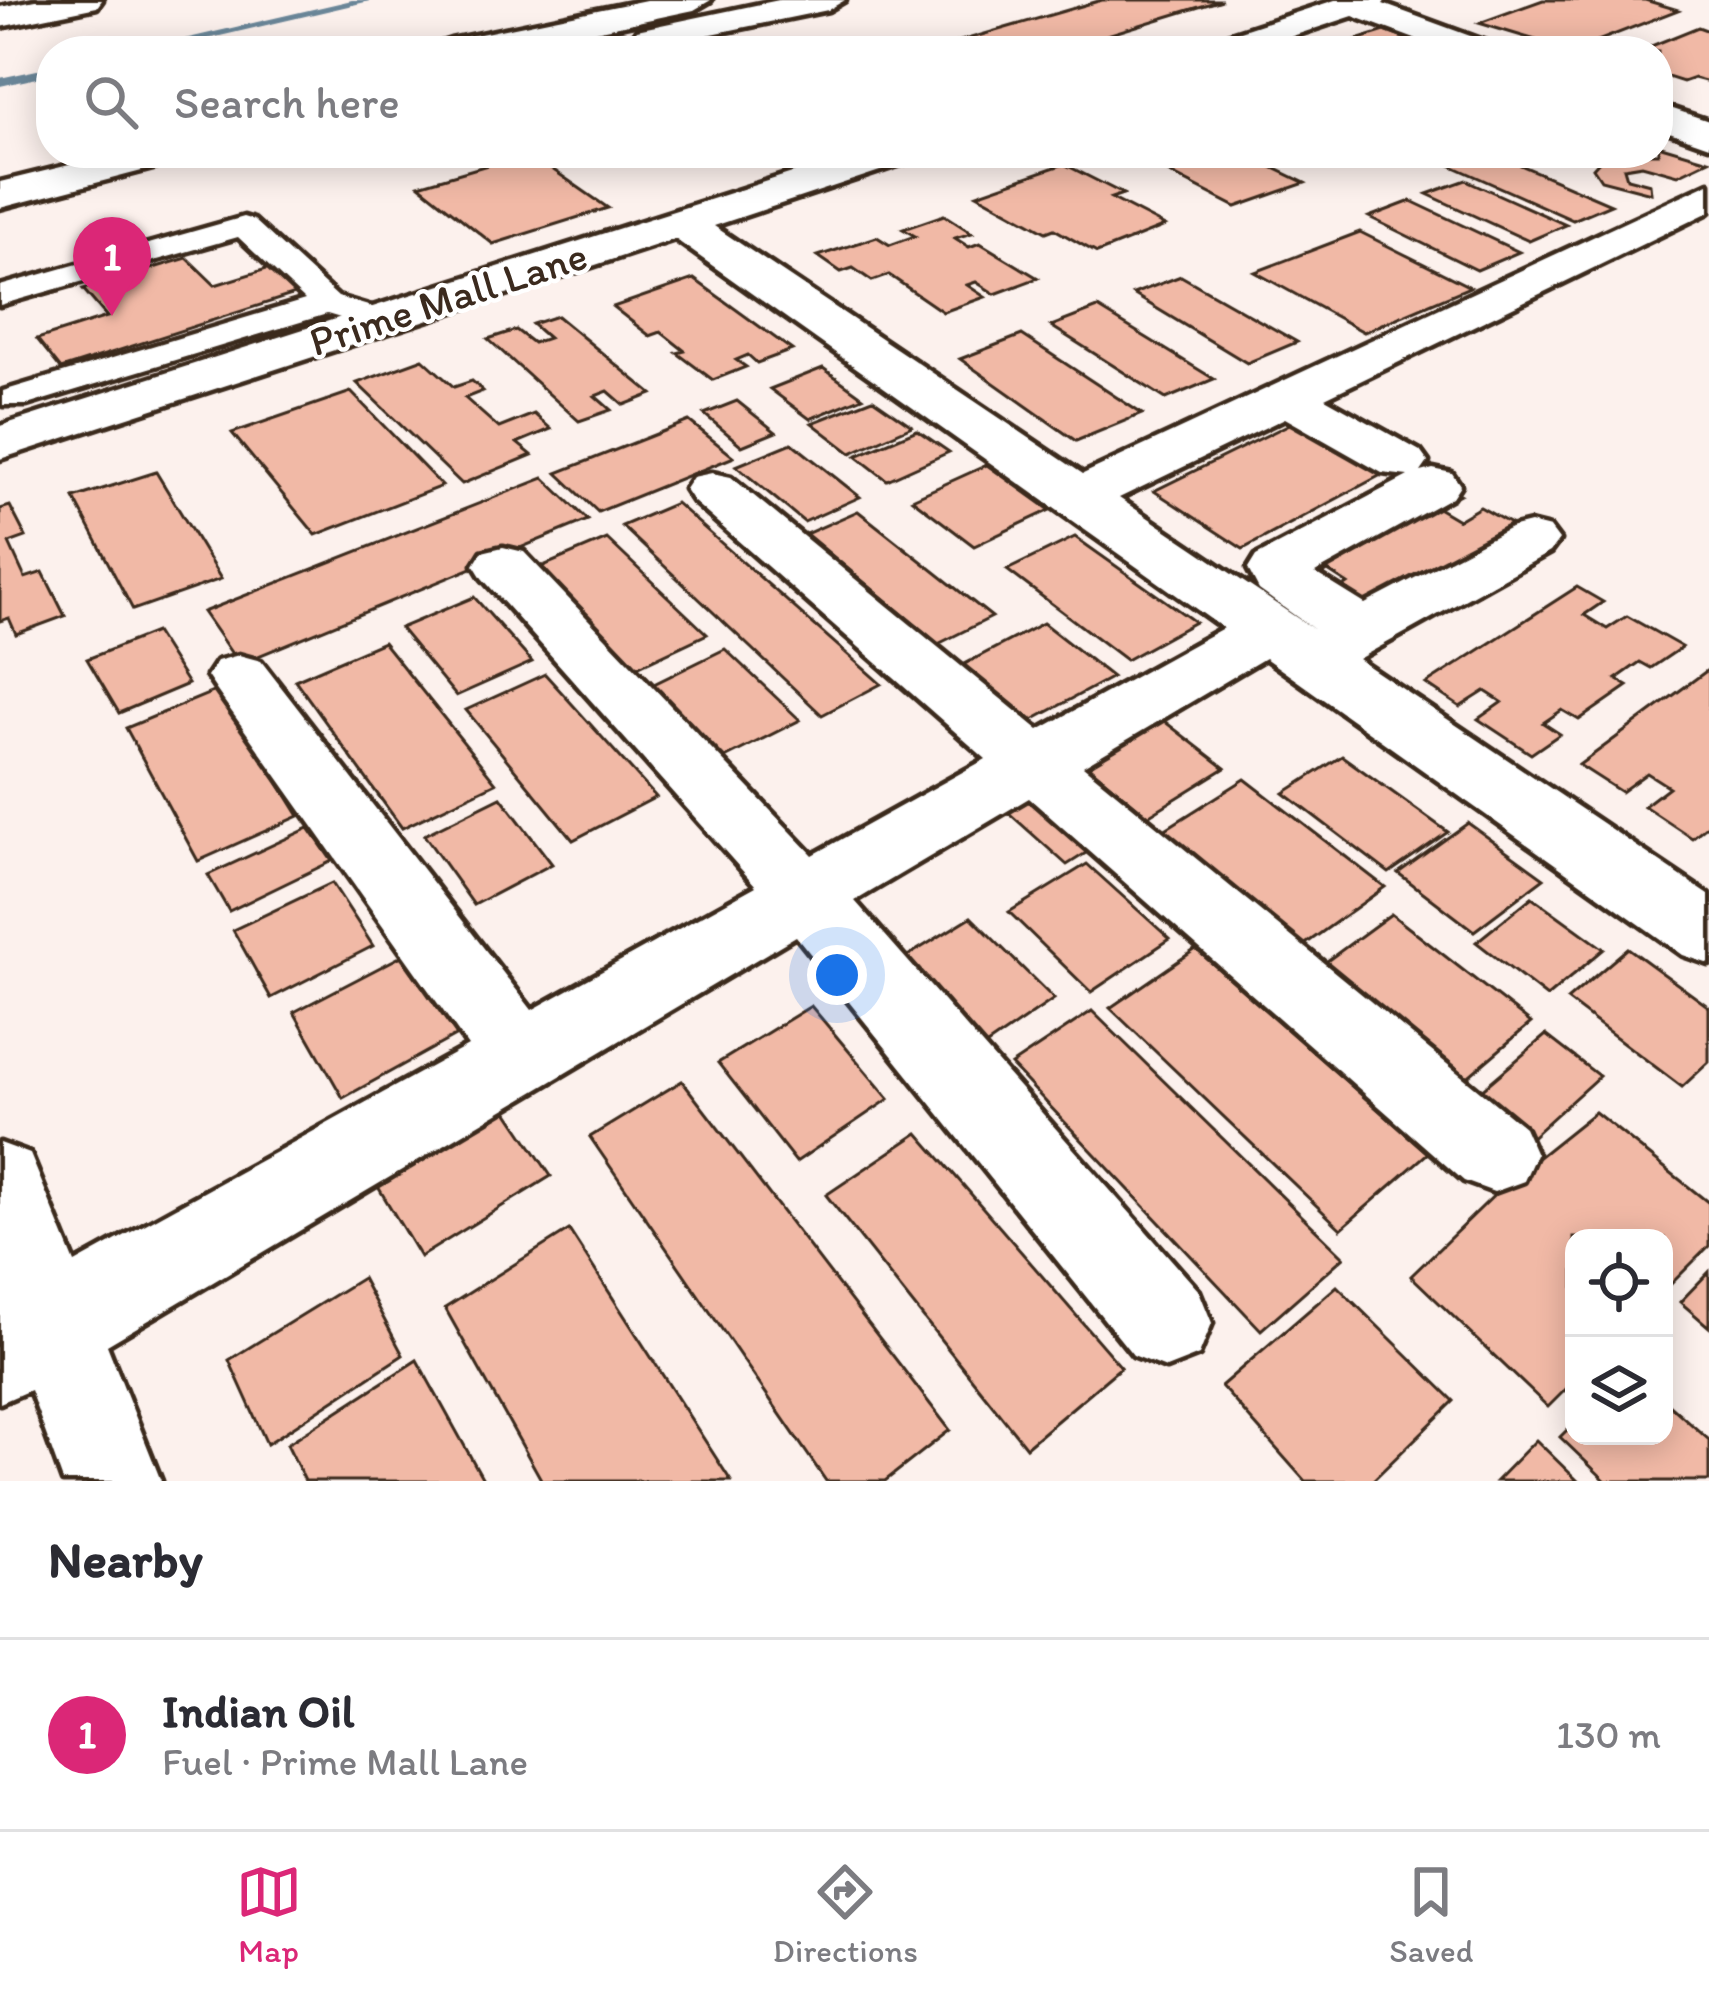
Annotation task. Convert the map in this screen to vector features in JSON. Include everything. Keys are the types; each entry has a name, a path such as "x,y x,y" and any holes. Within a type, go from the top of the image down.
{"street":[{"path":"0,17 85,0"},
{"path":"522,36 694,0"},
{"path":"657,36 827,0"},
{"path":"1273,36 1361,3 1443,36"},
{"path":"1673,121 1709,134"},
{"path":"0,159 36,151"},
{"path":"0,195 107,168"},
{"name":"Prime Mall Lane","path":"13,411 381,320 850,168"},
{"path":"1078,497 1709,196"},
{"path":"681,223 1709,934"},
{"path":"1286,398 1418,475"},
{"path":"1207,587 1418,475"},
{"path":"1363,630 1280,577 1277,569 1418,475"},
{"path":"712,489 1494,1154"},
{"path":"27,1340 1034,763 1289,644 1363,630 1530,540"},
{"path":"503,565 737,814 1166,1323"},
{"path":"239,676 521,1057"},
{"path":"0,1181 27,1340 112,1481"}],"lane":[{"path":"0,296 244,226 327,304 381,320"},
{"path":"13,411 327,304"}],"building":[{"path":"1102,0 1222,0 1104,36 978,36"},
{"path":"1543,0 1645,0 1678,10 1611,36 1522,36 1479,23"},
{"path":"1698,27 1709,31 1709,82 1673,79 1673,37"},
{"path":"1673,149 1709,160 1678,175 1653,168 1673,168"},
{"path":"477,168 551,168 608,208 493,244 419,185"},
{"path":"1052,168 1072,168 1123,194 1111,198 1165,226 1097,253 1054,229 1046,232 977,194"},
{"path":"1160,168 1274,168 1305,183 1236,207"},
{"path":"1457,168 1528,168 1611,204 1573,220"},
{"path":"1593,168 1624,168 1627,178 1650,184 1651,193 1601,180"},
{"path":"1466,180 1566,225 1529,241 1427,194"},
{"path":"1411,201 1519,252 1477,270 1369,217"},
{"path":"944,215 972,233 955,238 969,247 980,243 1038,278 995,294 976,282 967,285 985,297 943,312 889,275 872,281 853,268 841,272 818,256 877,237 890,245 915,236 903,229"},
{"path":"1360,232 1470,287 1364,332 1255,272"},
{"path":"187,258 215,285 273,267 301,292 61,369 37,339 107,317 83,289"},
{"path":"1181,276 1297,342 1247,363 1133,294"},
{"path":"694,279 792,350 757,363 748,355 736,360 746,367 713,380 677,353 685,351 661,332 650,336 613,307"},
{"path":"1098,308 1214,379 1166,399 1051,326"},
{"path":"557,316 652,394 624,405 608,391 595,396 611,410 579,421 488,339 516,330 533,343 548,338 532,324"},
{"path":"1022,335 1142,414 1076,441 960,359"},
{"path":"423,359 454,387 472,381 483,391 465,398 499,428 534,414 551,429 517,443 532,455 462,484 357,383"},
{"path":"823,368 863,397 810,419 770,389"},
{"path":"351,392 442,486 316,535 232,433"},
{"path":"873,399 912,426 851,453 812,423"},
{"path":"737,401 776,432 742,446 704,414"},
{"path":"1306,416 1396,467 1243,549 1154,491"},
{"path":"689,421 734,457 598,512 557,473"},
{"path":"917,430 949,452 887,480 856,456"},
{"path":"792,443 860,497 804,522 736,466"},
{"path":"987,465 1050,510 974,546 912,499"},
{"path":"156,472 221,579 133,610 74,498"},
{"path":"544,478 588,520 239,664 203,612"},
{"path":"1446,486 1460,494 1436,507 1458,520 1480,507 1523,531 1371,622 1331,595 1348,584 1328,571 1304,585 1286,570"},
{"path":"676,503 881,684 822,715 622,526"},
{"path":"10,506 26,537 9,543 25,578 43,572 65,616 16,634 9,618 0,621 0,509"},
{"path":"858,511 992,617 938,644 806,534"},
{"path":"1075,537 1195,622 1126,660 1007,570"},
{"path":"607,539 707,634 633,669 536,569"},
{"path":"1577,587 1603,602 1584,615 1607,629 1627,616 1682,647 1651,668 1640,662 1616,679 1628,686 1579,720 1562,710 1543,723 1560,734 1531,754 1478,719 1502,702 1485,691 1460,707 1426,684"},
{"path":"474,597 532,662 456,696 400,628"},
{"path":"1043,623 1112,677 1027,723 959,667"},
{"path":"155,632 188,684 119,713 87,659"},
{"path":"383,642 496,783 402,828 295,680"},
{"path":"725,649 800,720 723,759 652,685"},
{"path":"1709,669 1709,824 1692,838 1644,806 1669,787 1647,773 1621,792 1579,765"},
{"path":"545,674 656,797 573,840 466,710"},
{"path":"220,689 299,816 198,861 126,728"},
{"path":"1151,711 1225,768 1148,816 1075,755"},
{"path":"1342,756 1448,832 1389,873 1284,793"},
{"path":"1030,775 1105,841 1067,865 992,798"},
{"path":"1245,779 1385,887 1293,953 1153,837"},
{"path":"501,797 552,864 474,905 424,835"},
{"path":"1468,823 1544,878 1474,931 1398,873"},
{"path":"309,828 332,861 229,911 208,875"},
{"path":"1087,864 1170,939 1091,992 1009,912"},
{"path":"332,883 373,946 271,998 233,930"},
{"path":"1532,897 1604,949 1547,997 1476,942"},
{"path":"1391,914 1531,1023 1456,1087 1316,969"},
{"path":"971,917 1054,999 984,1047 901,960"},
{"path":"421,946 475,1025 343,1098 294,1012"},
{"path":"1628,948 1709,1007 1709,1062 1682,1087 1567,1000"},
{"path":"1196,949 1428,1153 1341,1229 1110,1008"},
{"path":"811,1006 889,1099 796,1162 718,1063"},
{"path":"1092,1011 1344,1257 1261,1330 1011,1065"},
{"path":"1546,1035 1599,1076 1526,1142 1473,1097"},
{"path":"682,1081 950,1430 885,1481 826,1481 590,1137"},
{"path":"497,1096 551,1176 420,1257 368,1170"},
{"path":"1595,1112 1709,1203 1709,1246 1673,1282 1673,1229 1565,1229 1565,1390 1548,1407 1411,1276 1511,1179"},
{"path":"918,1133 1121,1367 1026,1447 826,1195"},
{"path":"569,1230 731,1481 542,1481 445,1308"},
{"path":"1709,1272 1709,1327 1680,1302"},
{"path":"362,1278 403,1355 267,1444 229,1360"},
{"path":"1337,1286 1454,1401 1372,1481 1305,1481 1221,1386"},
{"path":"417,1360 484,1481 305,1481 287,1444"},
{"path":"1673,1408 1709,1440 1709,1481 1606,1481 1568,1445 1673,1445"},
{"path":"1536,1440 1578,1481 1496,1481"}],"waterway":[{"path":"206,36 368,0"},
{"path":"0,82 36,74"}],"place":[{"name":"Indian Oil","path":"112,316"}]}
